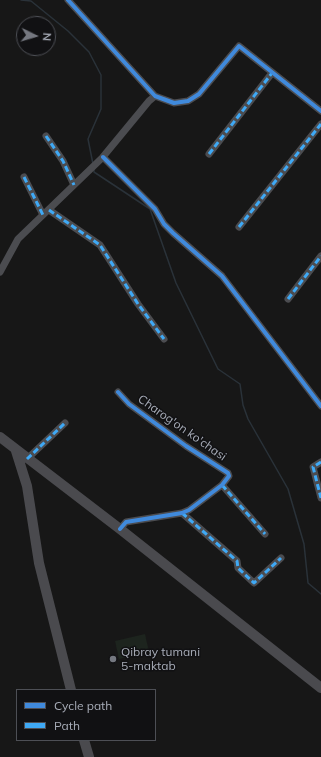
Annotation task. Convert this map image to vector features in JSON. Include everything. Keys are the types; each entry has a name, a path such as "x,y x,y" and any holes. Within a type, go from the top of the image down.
{"main road":[{"path":"0,437 120,529 321,688"},
{"path":"16,450 27,486 39,563 71,689"},
{"path":"27,486 40,469"},
{"path":"84,741 89,757"}],"street":[{"path":"68,0 156,96 174,103 188,101 199,94 239,46 321,111"},
{"path":"209,154 272,73"},
{"path":"0,272 18,240 82,179 102,158 149,101 156,96"},
{"path":"239,227 321,124"},
{"path":"46,136 63,161 74,185"},
{"path":"102,158 155,209 164,224 173,233 222,276 321,406"},
{"path":"24,177 46,213 100,245 138,304 164,339"},
{"path":"288,299 321,256"},
{"name":"Charog'on ko'chasi","path":"118,392 134,408 186,446 228,473 228,479 222,485"},
{"path":"27,459 65,422"},
{"path":"321,462 313,467 321,498"},
{"path":"120,529 126,522 182,513 222,485 265,534"},
{"path":"182,513 237,561 238,568 254,584 280,558"}],"shaded area":[{"path":"145,634 149,652 119,659 115,641"}],"waterway":[{"path":"21,0 31,1 68,31 89,52 101,75 101,109 88,139 93,164"},
{"path":"94,170 94,172 150,209 176,283 218,369 240,384 243,405 248,419 288,489 304,544 308,583 321,594"}],"marked path":[{"path":"209,154 272,73"},
{"path":"239,227 321,124"},
{"path":"46,136 63,161 74,185"},
{"path":"24,177 43,215"},
{"path":"49,210 100,245 138,304 164,339"},
{"path":"288,299 321,256"},
{"path":"27,459 65,423"},
{"path":"321,462 313,467 321,498"},
{"path":"222,485 265,534"},
{"path":"182,513 237,561 238,568 254,583 281,558"}],"cycle path":[{"path":"68,0 155,96 174,103 188,101 199,94 239,46 321,111"},
{"path":"103,157 155,209 164,224 222,276 321,406"},
{"path":"118,392 129,404 186,446 228,473 229,476 222,485 189,510 182,513 126,522 120,529"}],"place":[{"name":"Qibray tumani 5-maktab","path":"113,659"}]}
